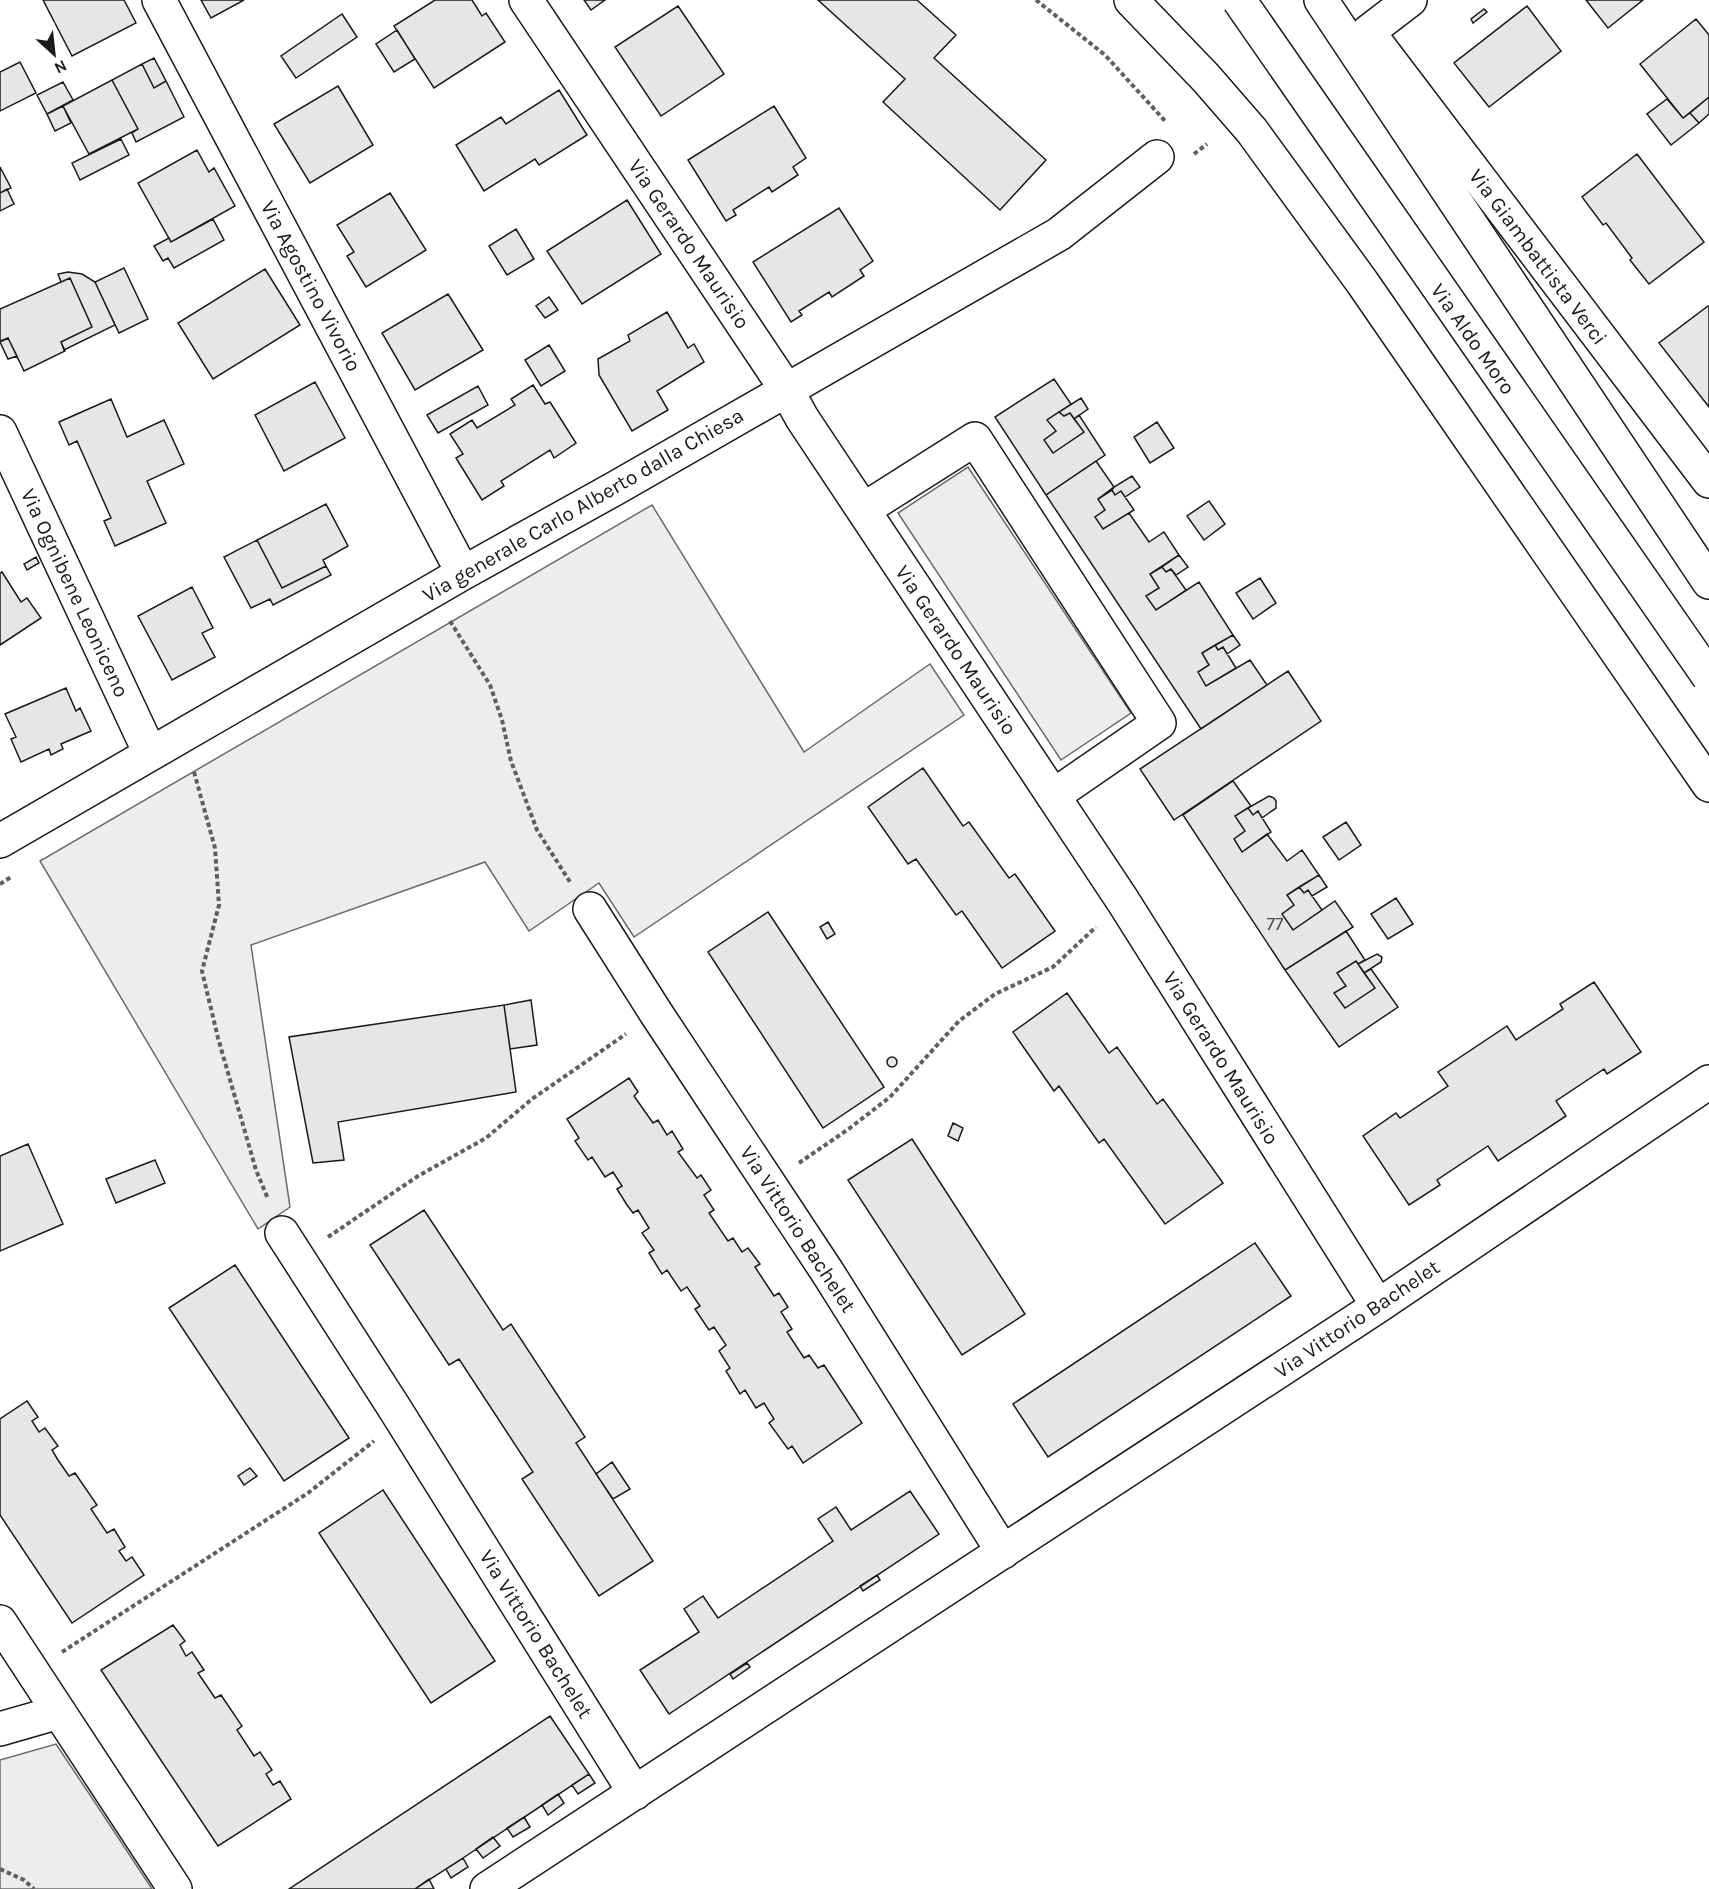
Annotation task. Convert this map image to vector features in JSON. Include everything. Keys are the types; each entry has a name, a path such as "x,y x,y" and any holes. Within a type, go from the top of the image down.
{"street":[{"name":"Via Agostino Vivorio","path":"159,0 463,573"},
{"name":"Via Gerardo Maurisio","path":"526,0 786,389 802,418 1123,902 1378,1306"},
{"path":"1131,0 1206,78 1252,131 1362,282 1709,785"},
{"name":"Via Aldo Moro","path":"1239,0 1709,677"},
{"path":"1321,0 1709,582"},
{"name":"Via Giambattista Verci","path":"1410,0 1368,32 1709,481"},
{"name":"Via generale Carlo Alberto dalla Chiesa","path":"0,841 463,573 1059,234 1157,157"},
{"name":"Via Ognibene Leoniceno","path":"0,432 150,753"},
{"path":"863,510 975,439 1159,723 1053,796"},
{"name":"Via Vittorio Bachelet","path":"590,909 828,1273 1003,1552"},
{"name":"Via Vittorio Bachelet","path":"487,1889 1378,1306 1709,1082"},
{"name":"Via Vittorio Bachelet","path":"289,1245 395,1409 635,1793"},
{"path":"0,1622 175,1889"},
{"path":"0,1730 59,1712"}],"path":[{"path":"1036,0 1105,55 1169,125"},
{"path":"450,621 490,685 502,720 511,761 537,830 561,870 590,909"},
{"path":"194,772 215,848 219,905 202,970 218,1038 256,1170 289,1245 486,1138 532,1099 656,1013"},
{"path":"769,1183 850,1128 890,1097 959,1021 995,994 1053,967 1123,902"},
{"path":"32,1671 308,1493 375,1441 395,1409"},
{"path":"0,1869 24,1880 34,1889"}],"shaded area":[{"path":"968,467 1131,713 1061,760 898,513"},
{"path":"652,505 804,752 930,664 964,715 634,937 599,883 529,931 485,862 251,945 290,1207 258,1229 40,861"},
{"path":"56,1744 152,1889 0,1889 0,1760"}],"building":[{"path":"43,0 124,0 136,23 72,56"},
{"path":"201,0 244,0 211,18"},
{"path":"435,0 472,0 482,16 486,13 505,42 434,88 394,26"},
{"path":"584,0 605,0 591,10"},
{"path":"818,0 917,0 956,35 934,58 1046,160 1000,210 883,102 905,79"},
{"path":"1586,0 1643,0 1608,28"},
{"path":"678,6 724,74 661,116 615,47"},
{"path":"1527,6 1561,51 1489,107 1454,63"},
{"path":"1484,9 1487,12 1473,23 1471,19"},
{"path":"342,14 357,37 296,78 281,56"},
{"path":"1696,19 1709,35 1709,97 1683,118 1640,64"},
{"path":"397,30 415,59 394,72 376,44"},
{"path":"154,58 166,81 154,88 142,64"},
{"path":"20,62 36,93 0,111 0,72"},
{"path":"142,64 154,88 166,81 184,117 136,142 132,133 138,129 112,80"},
{"path":"112,80 138,129 89,154 63,106"},
{"path":"63,82 73,100 47,114 37,95"},
{"path":"338,86 373,145 310,183 274,124"},
{"path":"559,90 587,135 539,165 535,159 484,191 456,145 501,117 506,124"},
{"path":"1709,97 1709,114 1699,123 1690,113"},
{"path":"1667,99 1683,118 1690,113 1699,123 1671,145 1647,114"},
{"path":"63,106 71,123 55,131 47,114"},
{"path":"774,106 806,158 793,167 798,175 772,192 769,187 733,210 736,215 726,221 688,160"},
{"path":"121,139 129,155 80,180 72,163"},
{"path":"197,150 209,172 214,168 235,206 171,242 138,183"},
{"path":"1637,154 1704,242 1649,284 1606,223 1603,225 1582,197"},
{"path":"0,167 11,188 0,193"},
{"path":"7,189 14,204 0,211 0,193"},
{"path":"390,193 426,250 366,287 347,256 354,252 337,225"},
{"path":"627,200 661,254 582,304 547,251"},
{"path":"839,208 873,261 860,270 864,276 832,297 829,292 799,311 802,315 791,322 753,262"},
{"path":"213,219 224,240 174,268 168,258 163,261 154,246 169,238 171,242"},
{"path":"516,229 534,259 507,275 489,246"},
{"path":"124,268 148,319 119,333 95,282"},
{"path":"265,269 300,325 213,379 178,323"},
{"path":"68,272 82,274 95,282 115,325 64,350 61,342 92,327 70,278 61,282 58,274"},
{"path":"70,278 92,327 61,342 65,351 24,371 8,338 0,341 0,309"},
{"path":"448,294 483,350 415,390 382,333"},
{"path":"549,297 558,310 545,318 536,306"},
{"path":"1709,307 1709,407 1659,343"},
{"path":"667,312 688,348 694,344 704,362 657,391 668,410 632,431 599,375 598,359 630,341 628,335"},
{"path":"8,338 17,356 8,359 0,342"},
{"path":"549,345 565,371 541,386 525,360"},
{"path":"1054,379 1071,404 1047,420 1056,431 1044,440 1053,453 1084,432 1074,419 1079,415 1105,455 1046,495 995,417"},
{"path":"315,382 345,438 284,471 255,415"},
{"path":"533,385 545,404 550,402 576,443 554,458 550,450 501,481 504,486 482,500 456,458 463,454 450,434 472,420 477,428 515,405 511,399"},
{"path":"478,386 488,405 438,433 427,415"},
{"path":"1081,398 1088,409 1074,419 1070,413 1064,416 1059,412"},
{"path":"111,399 127,437 164,420 184,464 147,481 166,523 115,546 104,521 111,518 77,441 69,445 59,422"},
{"path":"1059,412 1064,416 1070,413 1084,432 1053,453 1044,440 1056,431 1047,420"},
{"path":"1157,422 1174,448 1150,463 1134,437"},
{"path":"1096,461 1114,487 1098,499 1105,510 1095,517 1103,529 1129,513 1149,542 1164,532 1179,555 1150,574 1159,588 1146,596 1156,610 1199,582 1233,635 1202,653 1209,665 1198,672 1206,686 1250,660 1267,685 1201,729 1046,495"},
{"path":"1132,476 1140,487 1125,497 1121,491 1115,495 1112,490 1114,487"},
{"path":"1112,490 1115,495 1121,491 1134,510 1103,529 1095,517 1105,510 1098,499"},
{"path":"1209,501 1225,524 1204,540 1187,516"},
{"path":"326,504 348,546 323,560 326,566 282,588 257,540"},
{"path":"257,540 282,588 326,566 331,575 273,605 270,599 251,608 224,557"},
{"path":"1179,555 1188,567 1176,575 1171,569 1166,572 1162,567"},
{"path":"36,557 39,563 27,570 24,564"},
{"path":"1162,567 1166,572 1171,569 1186,590 1156,610 1146,596 1159,588 1150,574"},
{"path":"2,572 21,602 27,598 41,618 0,645 0,573"},
{"path":"1260,578 1276,603 1253,619 1236,593"},
{"path":"192,587 213,628 202,633 215,657 172,680 138,616"},
{"path":"1233,635 1240,645 1227,654 1223,647 1218,650 1215,645"},
{"path":"1215,645 1218,650 1223,647 1236,668 1206,686 1198,672 1209,665 1202,653"},
{"path":"1288,671 1321,721 1174,820 1140,769"},
{"path":"66,688 76,711 80,708 91,731 61,744 63,749 51,755 49,749 21,762 11,739 16,737 5,714"},
{"path":"923,768 963,826 969,822 1009,878 1015,874 1055,931 1002,968 962,911 956,915 916,859 908,864 868,807"},
{"path":"1233,781 1251,806 1235,816 1245,831 1234,839 1242,852 1267,834 1287,861 1302,850 1319,875 1287,895 1294,905 1282,914 1293,930 1335,901 1353,927 1285,970 1183,815"},
{"path":"1269,796 1276,801 1276,808 1262,818 1258,811 1253,815 1248,808"},
{"path":"1248,808 1253,815 1258,811 1271,832 1242,852 1234,839 1245,831 1235,816"},
{"path":"1346,822 1361,845 1339,860 1323,837"},
{"path":"1319,875 1327,887 1312,896 1308,890 1304,893 1299,887"},
{"path":"1299,887 1304,893 1308,890 1322,910 1293,930 1282,914 1294,905 1287,895"},
{"path":"1396,898 1413,924 1388,939 1371,914"},
{"path":"768,912 884,1087 823,1128 708,952"},
{"path":"828,922 835,934 827,939 820,927"},
{"path":"1346,931 1365,960 1358,964 1356,961 1337,973 1346,986 1334,993 1345,1008 1375,988 1364,973 1371,969 1398,1007 1339,1047 1285,970"},
{"path":"1377,954 1382,957 1381,962 1364,973 1358,964"},
{"path":"1356,961 1375,988 1345,1008 1334,993 1346,986 1337,973"},
{"path":"1594,982 1641,1052 1607,1074 1604,1069 1556,1101 1566,1116 1498,1161 1488,1146 1437,1180 1440,1185 1409,1205 1363,1136 1396,1113 1400,1118 1448,1086 1438,1072 1507,1026 1516,1040 1563,1009 1560,1004"},
{"path":"1067,993 1109,1053 1117,1047 1157,1104 1163,1099 1223,1183 1165,1224 1104,1139 1099,1143 1059,1086 1054,1091 1013,1032"},
{"path":"531,1000 537,1045 510,1049 504,1005"},
{"path":"504,1005 516,1092 338,1122 344,1160 313,1163 289,1037"},
{"path":"892,1057 897,1062 892,1067 887,1062"},
{"path":"629,1078 638,1092 634,1096 653,1123 658,1120 667,1135 672,1131 683,1149 678,1152 697,1178 701,1175 711,1190 704,1195 714,1210 709,1213 728,1241 733,1238 742,1252 748,1248 760,1264 755,1267 774,1296 779,1293 788,1307 781,1312 792,1329 787,1332 804,1358 809,1355 818,1368 824,1365 862,1423 803,1463 792,1446 788,1449 769,1423 774,1419 764,1403 756,1408 745,1390 740,1394 726,1371 730,1368 719,1351 726,1345 714,1327 709,1330 695,1309 700,1306 687,1287 681,1291 667,1270 662,1274 649,1253 654,1250 642,1233 649,1228 638,1210 633,1213 627,1205 617,1189 622,1186 613,1172 605,1177 592,1157 588,1160 575,1141 579,1138 567,1119"},
{"path":"953,1123 963,1128 958,1141 948,1136"},
{"path":"912,1139 1025,1314 962,1355 848,1180"},
{"path":"28,1144 63,1224 0,1251 0,1156"},
{"path":"155,1160 165,1183 116,1203 106,1179"},
{"path":"424,1210 503,1330 511,1324 585,1437 576,1443 653,1561 599,1596 522,1479 533,1472 459,1359 449,1365 370,1245"},
{"path":"1255,1243 1291,1296 1048,1457 1013,1404"},
{"path":"235,1265 349,1438 284,1481 169,1308"},
{"path":"27,1401 38,1417 32,1421 39,1432 45,1428 58,1446 52,1450 69,1476 75,1473 97,1505 91,1509 107,1533 114,1529 125,1547 119,1551 126,1561 132,1557 144,1575 72,1623 0,1515 0,1419"},
{"path":"612,1462 630,1489 613,1499 596,1474"},
{"path":"250,1468 257,1476 244,1485 238,1476"},
{"path":"383,1490 495,1661 431,1703 319,1533"},
{"path":"910,1491 939,1534 669,1714 640,1670 699,1632 684,1609 703,1596 718,1618 833,1541 818,1519 836,1507 851,1530"},
{"path":"877,1575 880,1580 863,1591 860,1586"},
{"path":"173,1625 185,1641 180,1645 186,1656 192,1652 204,1670 198,1673 215,1698 221,1695 242,1726 237,1730 254,1756 260,1752 272,1770 266,1774 273,1785 280,1781 291,1799 218,1846 101,1670"},
{"path":"747,1663 750,1667 733,1679 730,1674"},
{"path":"550,1716 589,1774 463,1858 415,1889 289,1889"},
{"path":"589,1774 595,1783 578,1794 572,1785"},
{"path":"558,1794 564,1803 548,1815 542,1805"},
{"path":"524,1817 530,1827 513,1837 507,1828"},
{"path":"493,1837 500,1846 483,1858 476,1849"},
{"path":"463,1858 468,1867 451,1878 446,1869"},
{"path":"429,1879 434,1889 415,1889"}]}
